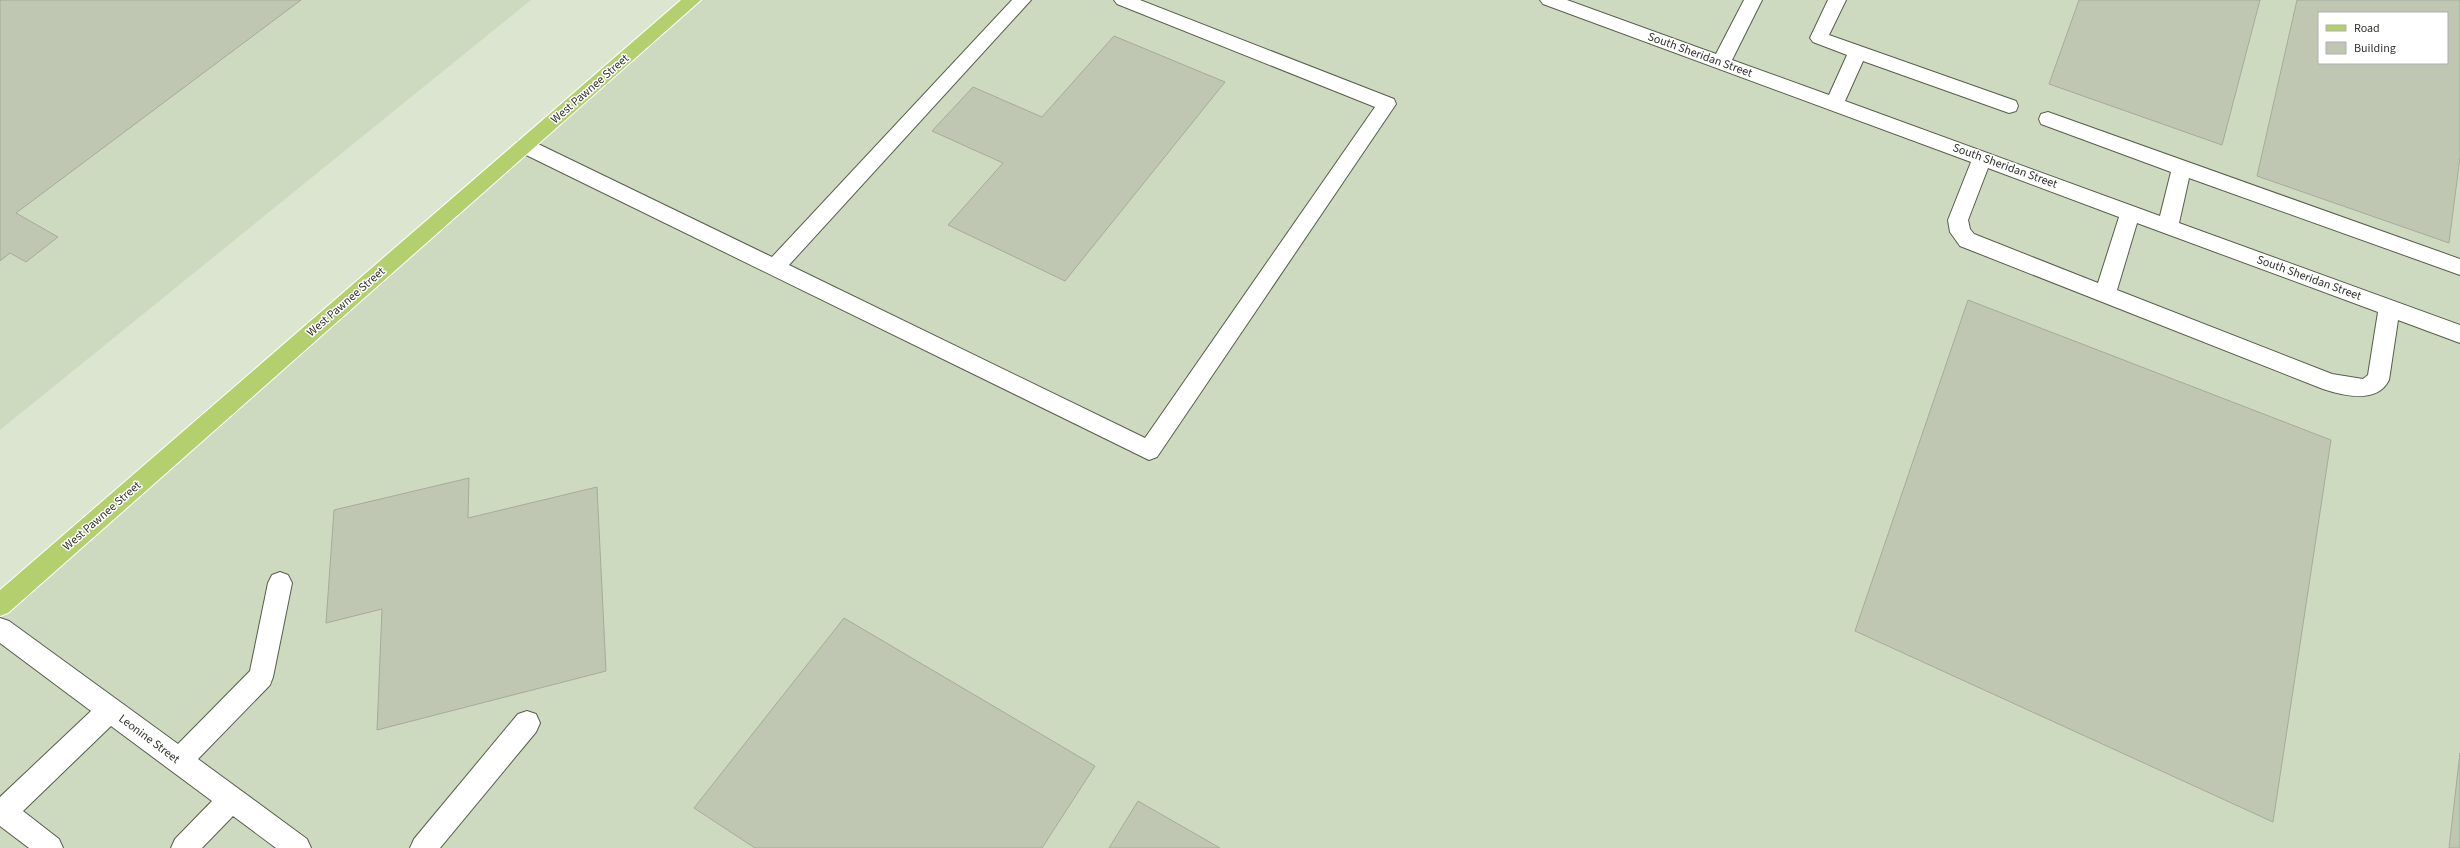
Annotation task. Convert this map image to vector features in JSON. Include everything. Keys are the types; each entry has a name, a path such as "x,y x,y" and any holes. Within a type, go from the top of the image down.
{"main road":[{"name":"West Pawnee Street","path":"0,605 692,0"}],"street":[{"path":"774,268 1022,0"},
{"path":"524,146 1149,450 1387,104 1123,0"},
{"path":"1721,63 1751,0"},
{"path":"1838,0 1819,38 2010,106"},
{"name":"South Sheridan Street","path":"1558,1 1721,63 2460,334"},
{"path":"1834,104 1858,52"},
{"path":"2048,119 2460,267"},
{"path":"1982,158 1958,220 1960,232 1967,240 2331,383 2366,388 2378,380 2389,307"},
{"path":"2168,226 2182,168"},
{"path":"2105,295 2130,212"},
{"path":"178,761 261,677 280,583"},
{"name":"Leonine Street","path":"0,629 298,848"},
{"path":"50,848 2,811 110,710"},
{"path":"423,848 527,722"},
{"path":"184,848 231,800"}],"shaded area":[{"path":"0,0 531,0 0,430"},
{"path":"692,0 2460,0 2460,848 0,848 0,606"}],"building":[{"path":"0,0 301,0 16,213 58,237 26,262 10,253 0,261"},
{"path":"2079,0 2260,0 2222,145 2049,84"},
{"path":"2297,0 2460,0 2460,157 2449,243 2257,176"},
{"path":"1114,36 1225,82 1065,281 948,225 1003,163 932,131 973,87 1042,117"},
{"path":"1968,300 2331,440 2273,822 1855,631"},
{"path":"469,478 468,518 597,487 606,671 377,730 382,609 326,623 334,510"},
{"path":"844,618 1095,766 1042,848 755,848 694,808"},
{"path":"2460,753 2460,848 2449,848"},
{"path":"1138,801 1220,848 1109,848"}]}
